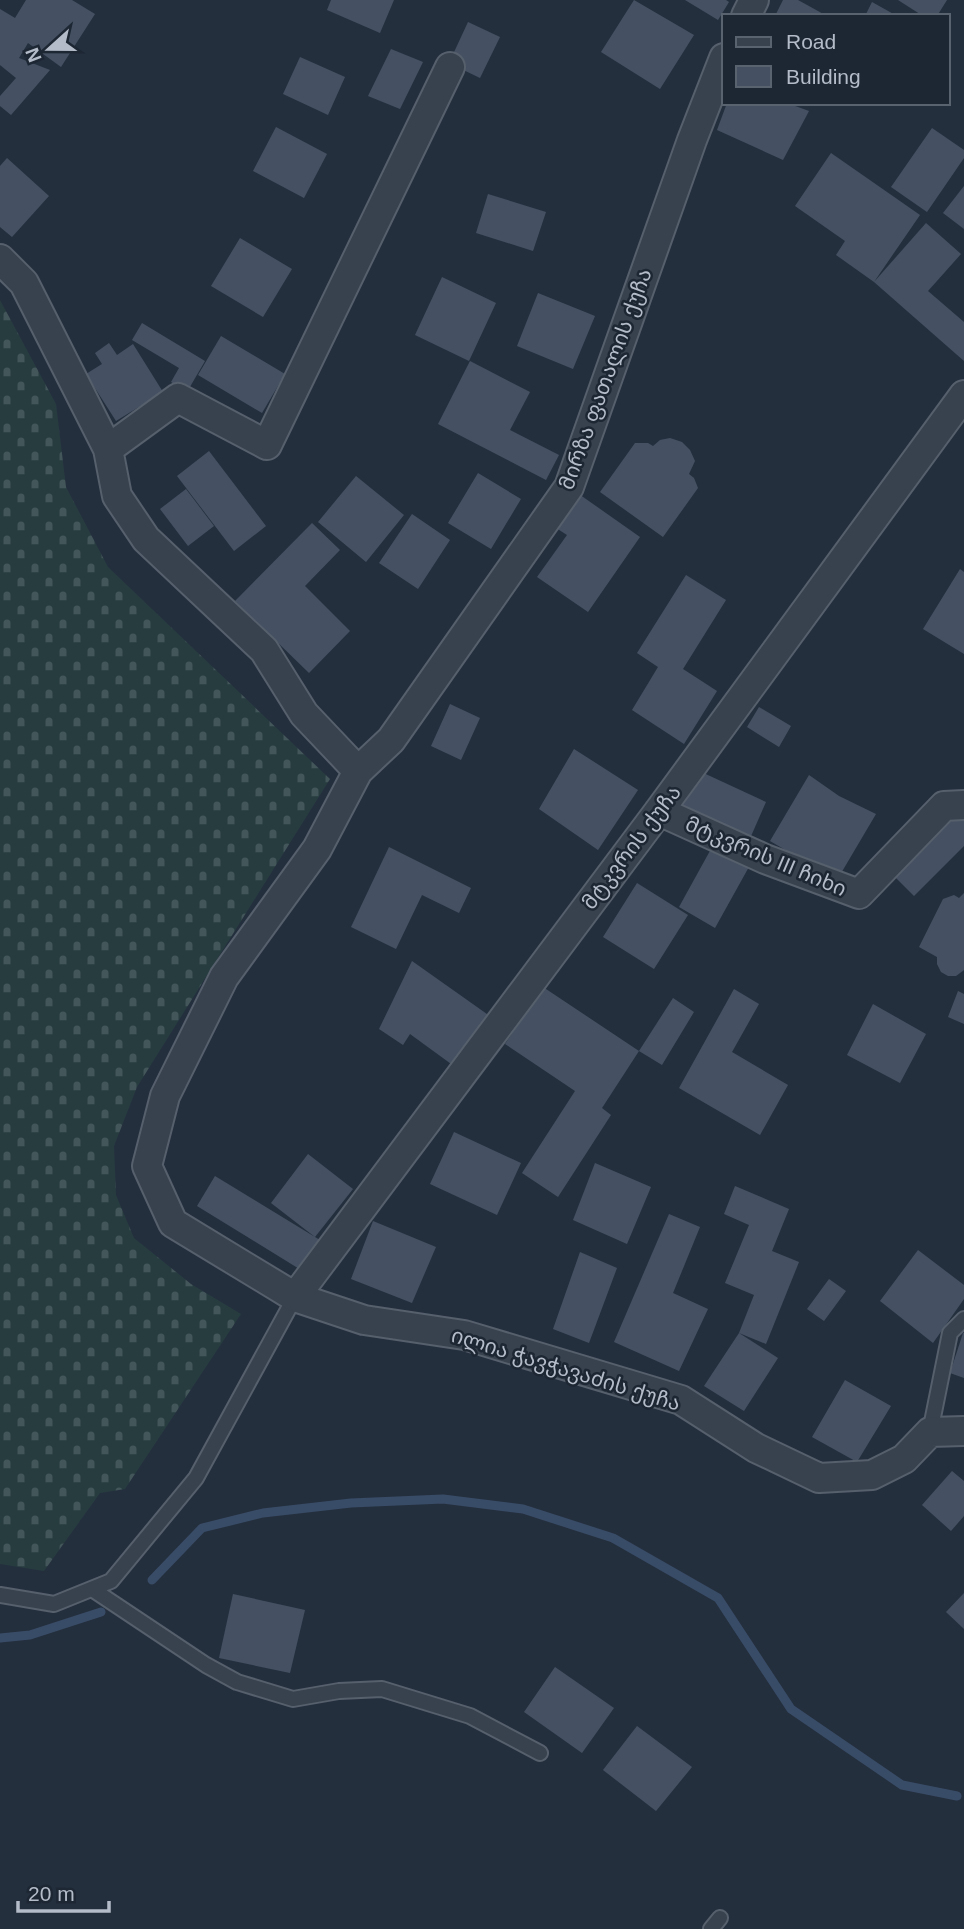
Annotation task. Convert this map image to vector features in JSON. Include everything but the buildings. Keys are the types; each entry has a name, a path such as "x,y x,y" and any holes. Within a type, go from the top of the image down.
{"street":[{"name":"მირზა ფათალის ქუჩა","path":"358,771 391,740 569,487 692,139 722,63"},
{"path":"108,449 178,398 267,445 450,67"},
{"path":"0,259 24,283 108,449 117,496 145,539 264,650 304,714 358,771"},
{"name":"მტკვრის ქუჩა","path":"295,1297 659,811 964,395"},
{"name":"ილია ჭავჭავაძის ქუჩა","path":"358,771 317,849 224,977 164,1096 147,1166 173,1223 295,1297 364,1320 464,1335 681,1400 756,1448 819,1478 872,1475 904,1459 930,1432"},
{"name":"მტკვრის III ჩიხი","path":"659,811 765,859 859,894 944,806 964,805"},
{"path":"930,1432 964,1430"}],"lane":[{"path":"0,1595 54,1604 111,1581 196,1478 295,1297"},
{"path":"930,1432 950,1334 964,1319"},
{"path":"92,1589 206,1665 237,1682 293,1699 339,1690 382,1689 470,1716 540,1753"}],"green space":[{"path":"0,300 56,404 66,487 108,567 330,779 137,1087 114,1146 116,1195 134,1238 191,1284 241,1314 125,1489 100,1493 44,1571 0,1564"}],"waterway":[{"path":"152,1580 202,1528 263,1513 351,1503 443,1499 523,1509 613,1538 718,1598 791,1709 902,1785 957,1796"},
{"path":"0,1638 30,1635 101,1612"}]}
